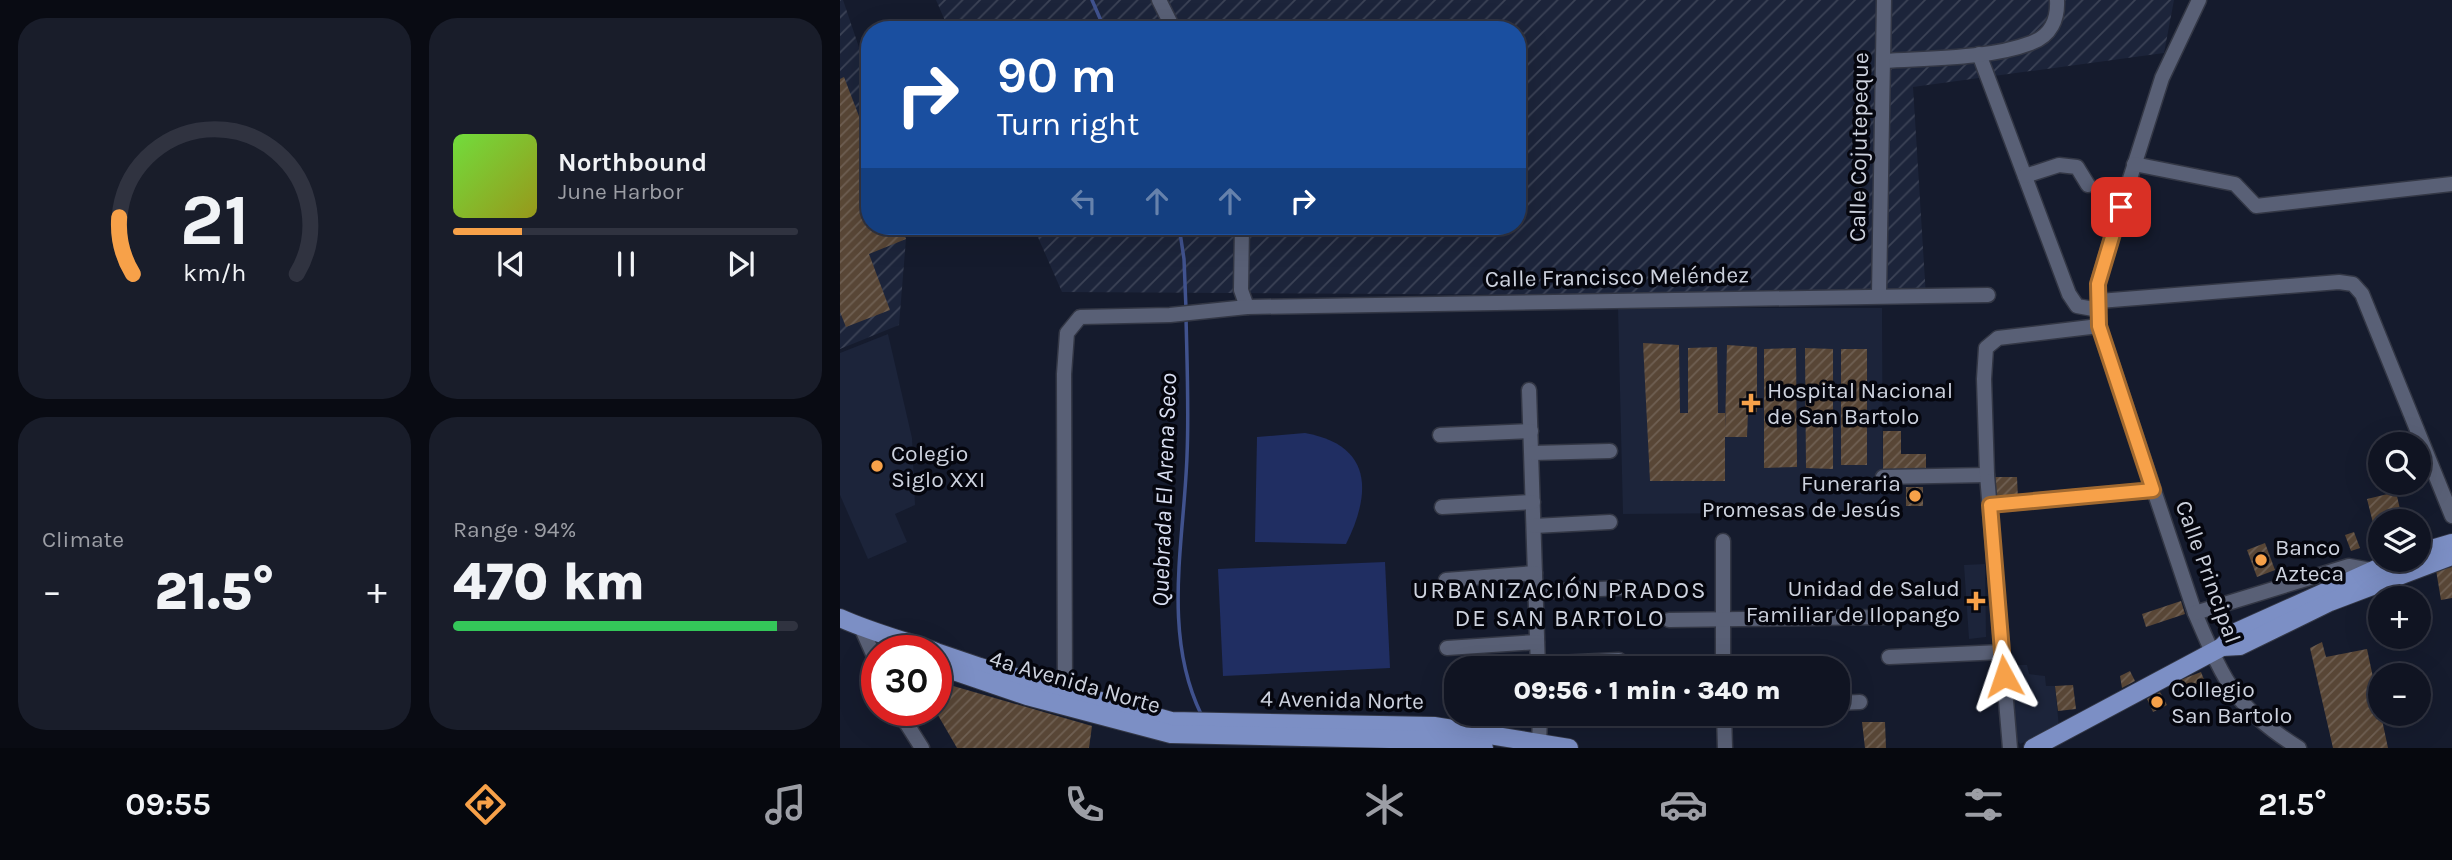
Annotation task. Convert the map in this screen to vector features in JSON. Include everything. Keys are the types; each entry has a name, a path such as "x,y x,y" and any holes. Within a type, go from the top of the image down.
{"main road":[{"path":"2431,549 2452,543"},
{"path":"2217,650 2240,646 2341,597 2452,556"},
{"path":"2033,748 2217,650 2236,632 2368,571"},
{"name":"4a Avenida Norte","path":"840,618 874,635"},
{"name":"4a Avenida Norte","path":"868,631 886,635"},
{"name":"4a Avenida Norte","path":"952,657 1065,698"},
{"name":"4a Avenida Norte","path":"952,669 1207,730"},
{"name":"4 Avenida Norte","path":"1207,730 1434,726 1569,748"},
{"name":"4 Avenida Norte","path":"1207,730 1433,740 1484,748"}],"street":[{"path":"1159,0 1170,21"},
{"name":"Calle Cojutepeque","path":"1879,295 1884,0"},
{"path":"1884,61 1979,54 2033,43 2048,32 2057,17 2057,0"},
{"name":"Calle Principal","path":"2199,0 2162,78 2134,164 2098,284 2099,326 2195,613 2217,650 2236,698 2265,727 2299,748"},
{"path":"1979,54 2069,293 2077,306 2339,282 2353,284 2362,294 2452,516"},
{"path":"2134,164 2235,184 2256,206 2452,184"},
{"path":"2025,176 2068,165 2077,167 2088,185"},
{"path":"1242,235 1241,290 1247,307"},
{"name":"Calle Francisco Meléndez","path":"1065,698 1064,374 1068,333 1080,317 1177,314 1247,307 1988,295"},
{"path":"2010,748 1987,475 1984,379 1986,348 1998,338 2099,326"},
{"path":"1530,390 1538,656"},
{"path":"1440,435 1531,431"},
{"path":"1532,453 1610,451"},
{"path":"1883,477 1987,475"},
{"path":"1990,505 2153,490"},
{"path":"1442,507 1533,502"},
{"path":"1534,526 1610,522"},
{"path":"1723,541 1723,656"},
{"path":"2195,613 2349,566 2368,569"},
{"path":"1446,580 1535,573"},
{"path":"1536,592 1621,588"},
{"path":"1669,620 1884,617"},
{"path":"868,631 869,635"},
{"path":"1447,648 1537,642"},
{"path":"1889,657 2002,652"},
{"path":"1850,702 1860,702"},
{"path":"908,726 922,748"},
{"path":"1540,726 1540,745"},
{"path":"1724,726 1725,748"}],"shaded area":[{"path":"840,0 843,0 861,53 861,235 906,235 906,239 899,325 840,349"},
{"path":"936,0 2174,0 2164,53 1913,87 1926,297 1062,292 1037,235 1526,235 1526,21 945,21"},
{"name":"Hospital Nacional de San Bartolo","path":"1618,308 1882,308 1883,512 1623,514"},
{"name":"Colegio Siglo XXI","path":"888,334 912,438 915,505 895,514 907,542 868,559 840,495 840,353"},
{"path":"1305,433 1327,439 1343,448 1354,460 1360,474 1360,506 1346,544 1255,542 1257,437"},
{"path":"1385,562 1390,668 1223,676 1218,569"},
{"name":"Unidad de Salud Familiar de Ilopango","path":"1985,564 1986,637 1969,639 1964,565"},
{"path":"2007,665 2027,665 2029,674 2045,676 2046,686 2055,686 2059,727 2020,744 2013,735"}],"building":[{"path":"844,77 861,121 861,235 904,235 906,239 869,254 890,310 846,327 840,312 840,79"},
{"path":"1643,343 1679,345 1680,413 1688,413 1688,348 1717,347 1718,413 1725,413 1725,430 1727,345 1757,347 1757,412 1748,412 1747,437 1725,437 1725,481 1650,481"},
{"path":"1796,348 1797,467 1764,468 1764,349"},
{"path":"1805,348 1833,349 1833,469 1806,468"},
{"path":"1841,349 1867,349 1867,465 1841,465"},
{"path":"1883,431 1901,431 1901,454 1926,454 1926,473 1883,473"},
{"path":"1994,477 2017,477 2018,499 1995,499"},
{"name":"Funeraria Promesas de Jesús","path":"1906,487 1923,487 1923,506 1906,506"},
{"path":"2397,495 2400,509 2370,509 2367,499"},
{"path":"2354,532 2360,548 2351,551 2345,535"},
{"name":"Banco Azteca","path":"2265,543 2275,570 2257,577 2247,550"},
{"path":"2452,567 2452,598 2441,600 2436,570"},
{"path":"2181,601 2185,614 2146,627 2142,614"},
{"path":"2322,642 2326,657 2367,649 2370,663 2368,726 2383,726 2388,748 2333,748 2310,648"},
{"path":"2130,671 2135,681 2122,688 2120,676"},
{"path":"2201,672 2207,687 2186,695 2180,680"},
{"path":"2073,685 2076,709 2058,711 2055,686"},
{"path":"952,686 1092,726 1089,748 957,748 944,726 952,726"},
{"name":"Collegio San Bartolo","path":"2160,692 2167,705 2153,712 2147,699"},
{"path":"1862,722 1885,722 1886,748 1865,748"}],"waterway":[{"name":"Quebrada El Arena Seco","path":"1092,0 1101,21"},
{"name":"Quebrada El Arena Seco","path":"1180,235 1186,309"},
{"name":"Quebrada El Arena Seco","path":"1186,317 1188,439 1178,587 1179,619 1182,652 1189,683 1201,714"}],"place":[{"name":"Hospital Nacional de San Bartolo","path":"1751,403"},
{"name":"Colegio Siglo XXI","path":"877,466"},
{"name":"Funeraria Promesas de Jesús","path":"1915,496"},
{"name":"Banco Azteca","path":"2261,560"},
{"name":"Unidad de Salud Familiar de Ilopango","path":"1976,601"},
{"name":"Collegio San Bartolo","path":"2157,702"}],"district":[{"name":"URBANIZACIÓN PRADOS DE SAN BARTOLO","path":"1560,604"}],"route":[{"path":"2004,676 1990,505 2153,490 2099,326 2098,284 2121,207"}]}
